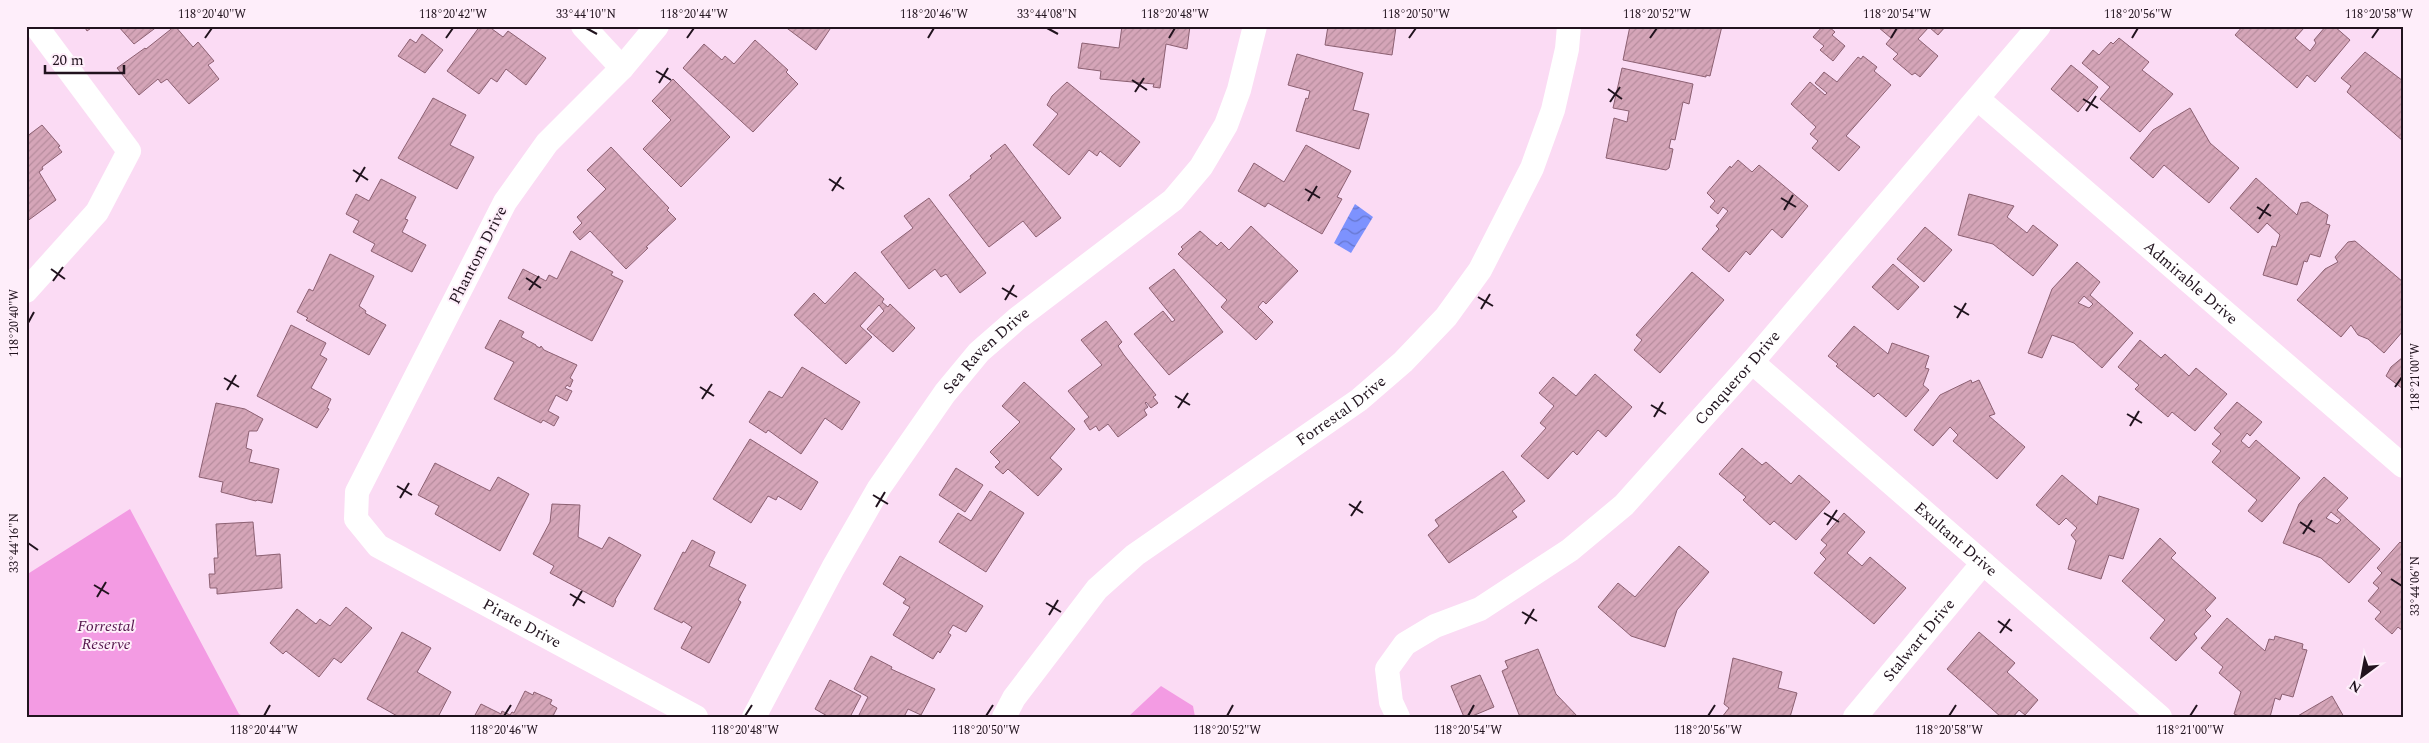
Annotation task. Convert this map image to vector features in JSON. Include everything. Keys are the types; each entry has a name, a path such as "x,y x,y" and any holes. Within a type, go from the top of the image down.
{"street":[{"path":"26,290 97,212 129,152 36,26"},
{"path":"583,26 622,68"},
{"name":"Phantom Drive","path":"356,519 357,492 505,202 547,143 622,68 657,26"},
{"name":"Sea Raven Drive","path":"754,717 833,568 879,488 951,386 979,352 1018,318 1173,200 1201,167 1226,125 1239,90 1255,26"},
{"name":"Forrestal Drive","path":"1004,717 1014,698 1097,589 1135,555 1359,400 1403,362 1446,317 1480,270 1532,168 1554,110 1567,50 1569,26"},
{"name":"Conqueror Drive","path":"1398,717 1391,702 1387,669 1405,644 1435,626 1480,609 1570,550 1624,505 1752,362 2039,26"},
{"name":"Admirable Drive","path":"1978,99 2403,466"},
{"name":"Exultant Drive","path":"1752,362 2160,717"},
{"name":"Pirate Drive","path":"356,519 378,546 696,717"},
{"name":"Stalwart Drive","path":"1855,717 1983,563"}],"green space":[{"name":"Forrestal Reserve","path":"130,509 239,714 245,717 26,717 26,575"},
{"path":"1161,686 1193,706 1195,717 1128,717"}],"water":[{"path":"1355,204 1373,217 1351,253 1334,243"}],"building":[{"path":"84,26 94,26 87,31"},
{"path":"118,26 158,26 134,44"},
{"path":"175,26 193,47 198,42 214,61 208,65 219,79 189,104 167,79 161,83 158,79 139,95 117,68 146,49"},
{"path":"480,26 488,26 503,37 508,31 546,58 526,85 506,69 497,82 491,78 479,94 447,71"},
{"path":"784,26 832,26 816,50"},
{"path":"1122,26 1190,26 1187,49 1166,44 1160,88 1153,87 1154,84 1100,79 1101,71 1078,68 1082,43 1119,48"},
{"path":"1328,26 1396,27 1392,55 1325,45"},
{"path":"1630,26 1722,26 1710,76 1706,75 1706,77 1623,60"},
{"path":"1823,26 1828,26 1835,32 1832,35 1845,46 1833,61 1820,50 1824,46 1813,37"},
{"path":"1946,26 1938,35 1929,27 1918,39 1938,56 1920,77 1915,73 1912,75 1893,59 1898,54 1886,44 1891,38 1878,27"},
{"path":"2243,26 2302,26 2304,28 2295,38 2310,51 2316,43 2314,40 2326,26 2334,26 2350,40 2315,82 2307,75 2297,88 2235,35"},
{"path":"422,34 443,50 425,73 398,56 410,39 416,43"},
{"path":"2119,38 2149,62 2142,70 2173,94 2140,132 2100,99 2110,87 2082,63 2093,50 2099,55 2111,42 2113,44"},
{"path":"755,40 788,70 786,72 798,84 753,132 683,68 704,44 722,60 725,56 734,64"},
{"path":"2365,52 2403,81 2403,141 2347,92 2351,86 2341,78"},
{"path":"1297,54 1363,73 1353,110 1369,114 1359,149 1296,131 1310,91 1288,85"},
{"path":"1863,56 1877,67 1874,71 1891,85 1846,136 1860,147 1839,171 1812,148 1818,141 1810,134 1816,127 1791,104 1810,82 1825,95 1827,93 1815,83 1824,72 1837,82 1858,57 1861,59"},
{"path":"2071,65 2098,87 2078,112 2051,89"},
{"path":"1622,68 1693,84 1689,104 1683,102 1675,140 1671,139 1669,148 1673,149 1669,168 1666,170 1606,158 1614,118 1627,122 1629,111 1613,108"},
{"path":"673,79 730,137 681,187 643,149 671,120 652,101"},
{"path":"1067,82 1140,142 1120,167 1100,151 1097,156 1089,150 1069,175 1033,145 1058,114 1047,105 1052,96"},
{"path":"433,98 466,115 450,145 474,157 457,189 398,158"},
{"path":"2190,108 2210,143 2239,168 2209,203 2164,165 2153,178 2130,158 2153,130"},
{"path":"42,125 60,146 58,147 62,152 42,167 43,169 39,172 56,200 26,222 26,137"},
{"path":"1005,144 1061,218 1036,237 1023,221 989,247 949,195 971,178 970,176 992,158 990,156"},
{"path":"1306,145 1351,171 1337,197 1342,199 1322,234 1268,203 1265,207 1238,191 1254,163 1284,182"},
{"path":"611,147 669,208 667,210 676,219 626,269 590,231 580,240 573,232 582,223 577,217 606,189 587,170"},
{"path":"1738,160 1752,172 1759,165 1808,206 1782,238 1772,229 1750,255 1746,251 1729,272 1702,249 1719,229 1716,226 1728,211 1723,207 1718,214 1710,207 1715,201 1707,193 1730,166 1731,168"},
{"path":"2256,178 2297,215 2301,203 2308,202 2328,215 2326,224 2330,225 2320,257 2310,254 2307,262 2304,261 2297,285 2263,275 2272,246 2276,247 2280,235 2267,223 2258,233 2230,208"},
{"path":"381,179 416,197 405,219 408,220 402,232 426,245 412,272 371,251 375,244 353,232 359,221 346,214 356,194 369,201"},
{"path":"1969,194 2014,206 2007,217 2027,233 2033,225 2058,245 2033,276 1993,244 1958,235"},
{"path":"929,198 986,273 960,293 946,274 941,277 935,269 909,289 881,252 913,228 904,216"},
{"path":"1251,226 1298,271 1266,304 1263,301 1258,307 1273,322 1256,340 1221,307 1227,300 1178,254 1183,249 1181,247 1200,231 1217,246 1221,242 1229,250"},
{"path":"1925,227 1952,250 1924,282 1897,259"},
{"path":"2355,241 2403,282 2403,331 2384,353 2368,339 2358,335 2351,325 2341,337 2297,300 2325,269 2338,262 2335,257 2348,242"},
{"path":"571,251 613,272 611,275 623,281 592,341 508,298 523,269 546,281 549,275 557,279"},
{"path":"330,254 374,276 359,306 366,311 365,313 386,325 369,355 306,320 308,318 297,312 309,289 313,291"},
{"path":"2077,262 2100,282 2090,295 2133,333 2102,368 2074,343 2052,335 2042,358 2028,353 2052,289","holes":["2084,296 2093,304 2089,308 2078,303"]},
{"path":"1893,264 1919,287 1898,310 1872,287"},
{"path":"1174,269 1223,332 1169,375 1134,334 1163,311 1172,322 1175,320 1149,288"},
{"path":"855,272 884,299 882,302 888,307 890,304 915,328 893,352 867,329 884,311 879,305 860,326 872,337 846,364 794,315 814,293 825,304"},
{"path":"1692,272 1724,300 1660,373 1634,350 1642,340 1636,335"},
{"path":"500,320 524,332 521,337 536,346 540,348 541,346 544,350 577,365 570,378 573,380 570,387 567,385 565,388 572,391 567,401 556,395 548,411 559,417 554,426 543,420 541,423 494,399 514,362 485,348"},
{"path":"1106,321 1122,342 1118,346 1156,395 1153,397 1158,403 1151,408 1146,402 1148,407 1144,410 1147,415 1118,437 1108,424 1099,431 1096,426 1090,430 1084,421 1089,417 1068,391 1102,365 1081,340"},
{"path":"291,325 326,343 320,355 327,359 311,388 331,399 327,408 329,409 317,428 257,396"},
{"path":"1854,326 1888,354 1892,343 1929,356 1925,368 1929,369 1923,385 1929,390 1906,417 1878,393 1874,397 1836,366 1838,364 1828,356"},
{"path":"2140,340 2161,358 2165,354 2189,376 2196,368 2227,394 2195,431 2172,412 2168,417 2135,389 2139,385 2118,367"},
{"path":"2403,357 2403,389 2386,376 2391,367"},
{"path":"802,367 860,402 842,430 825,418 801,454 768,430 766,433 749,422 769,391 782,398"},
{"path":"1595,374 1632,407 1606,437 1598,430 1577,455 1573,451 1548,479 1521,456 1546,428 1540,423 1554,406 1539,393 1553,377 1576,396"},
{"path":"1971,380 1972,383 1979,380 1995,414 1989,416 2025,447 1997,479 1953,441 1958,435 1950,427 1933,446 1914,430 1940,395"},
{"path":"1024,382 1075,429 1050,458 1062,469 1038,496 1008,469 1003,474 995,467 1000,462 990,452 1020,422 1002,406"},
{"path":"2237,402 2262,422 2250,436 2247,433 2241,441 2249,448 2256,440 2300,478 2262,522 2248,511 2257,500 2212,462 2221,451 2212,444 2221,434 2214,428"},
{"path":"216,403 245,409 263,419 257,431 249,431 246,448 252,450 249,462 279,469 272,503 221,492 223,482 199,477"},
{"path":"750,439 818,482 801,510 778,496 776,500 768,496 751,523 713,499"},
{"path":"1742,448 1762,465 1766,462 1791,484 1799,475 1830,502 1796,540 1774,521 1770,525 1743,500 1746,497 1719,474"},
{"path":"435,463 490,491 498,477 529,494 500,551 435,514 439,506 418,495"},
{"path":"956,468 983,485 965,512 939,495"},
{"path":"1503,471 1525,501 1512,511 1517,517 1449,563 1428,535 1439,526 1435,520"},
{"path":"2062,475 2097,505 2099,496 2139,509 2123,559 2109,555 2101,579 2068,569 2076,541 2071,535 2077,528 2066,518 2059,525 2036,505"},
{"path":"2324,477 2348,498 2337,510 2380,549 2349,583 2321,558 2283,543 2299,504","holes":["2331,512 2341,520 2337,524 2326,518"]},
{"path":"990,491 1024,513 986,572 939,542 958,513 971,521"},
{"path":"552,504 580,505 578,537 602,549 609,537 641,555 615,600 613,607 550,573 554,566 533,554 550,522"},
{"path":"1844,513 1865,532 1847,553 1862,566 1870,557 1906,588 1874,624 1814,573 1826,559 1820,553 1827,545 1821,540"},
{"path":"253,522 256,556 280,554 282,588 217,594 217,588 210,588 209,574 215,574 214,558 218,558 216,524"},
{"path":"2160,538 2176,553 2171,558 2216,598 2205,610 2211,616 2194,634 2197,638 2176,661 2150,638 2165,620 2122,581"},
{"path":"692,540 715,552 709,566 746,585 738,600 741,602 709,663 681,648 692,627 683,621 682,623 654,609 683,552 685,553"},
{"path":"2400,542 2403,545 2403,631 2398,627 2392,634 2375,619 2381,612 2368,601 2379,588 2373,583 2382,573 2377,568"},
{"path":"1679,546 1709,572 1677,610 1665,647 1631,636 1598,607 1618,583 1635,597"},
{"path":"900,556 983,606 966,632 953,625 948,633 951,635 940,653 938,651 933,659 893,635 910,607 903,603 906,599 883,584"},
{"path":"346,607 372,628 341,663 334,658 319,677 286,651 283,654 270,643 297,609 316,624 320,619 330,626"},
{"path":"2227,618 2265,651 2269,639 2274,640 2275,636 2303,644 2302,649 2307,650 2293,697 2282,694 2280,700 2275,698 2270,717 2242,717 2234,714 2241,692 2219,673 2223,667 2201,648"},
{"path":"402,632 431,648 417,672 451,692 438,717 399,717 367,699"},
{"path":"1979,632 2015,663 2007,672 2038,700 2025,715 2019,710 2013,717 2001,717 1947,669"},
{"path":"1538,649 1556,694 1578,717 1520,717 1502,671 1508,668 1505,661"},
{"path":"871,656 892,667 891,669 935,689 921,715 908,709 904,717 858,717 868,697 854,689"},
{"path":"1733,658 1782,672 1778,688 1797,693 1790,717 1722,717 1729,708 1724,704"},
{"path":"1480,675 1494,707 1470,717 1464,717 1451,686"},
{"path":"830,680 861,696 850,717 829,717 815,709"},
{"path":"525,691 533,695 534,692 552,700 550,704 557,708 553,716 474,717 481,704 501,714 502,711 510,715 512,712 514,713"},
{"path":"2332,696 2344,717 2296,717"}]}
